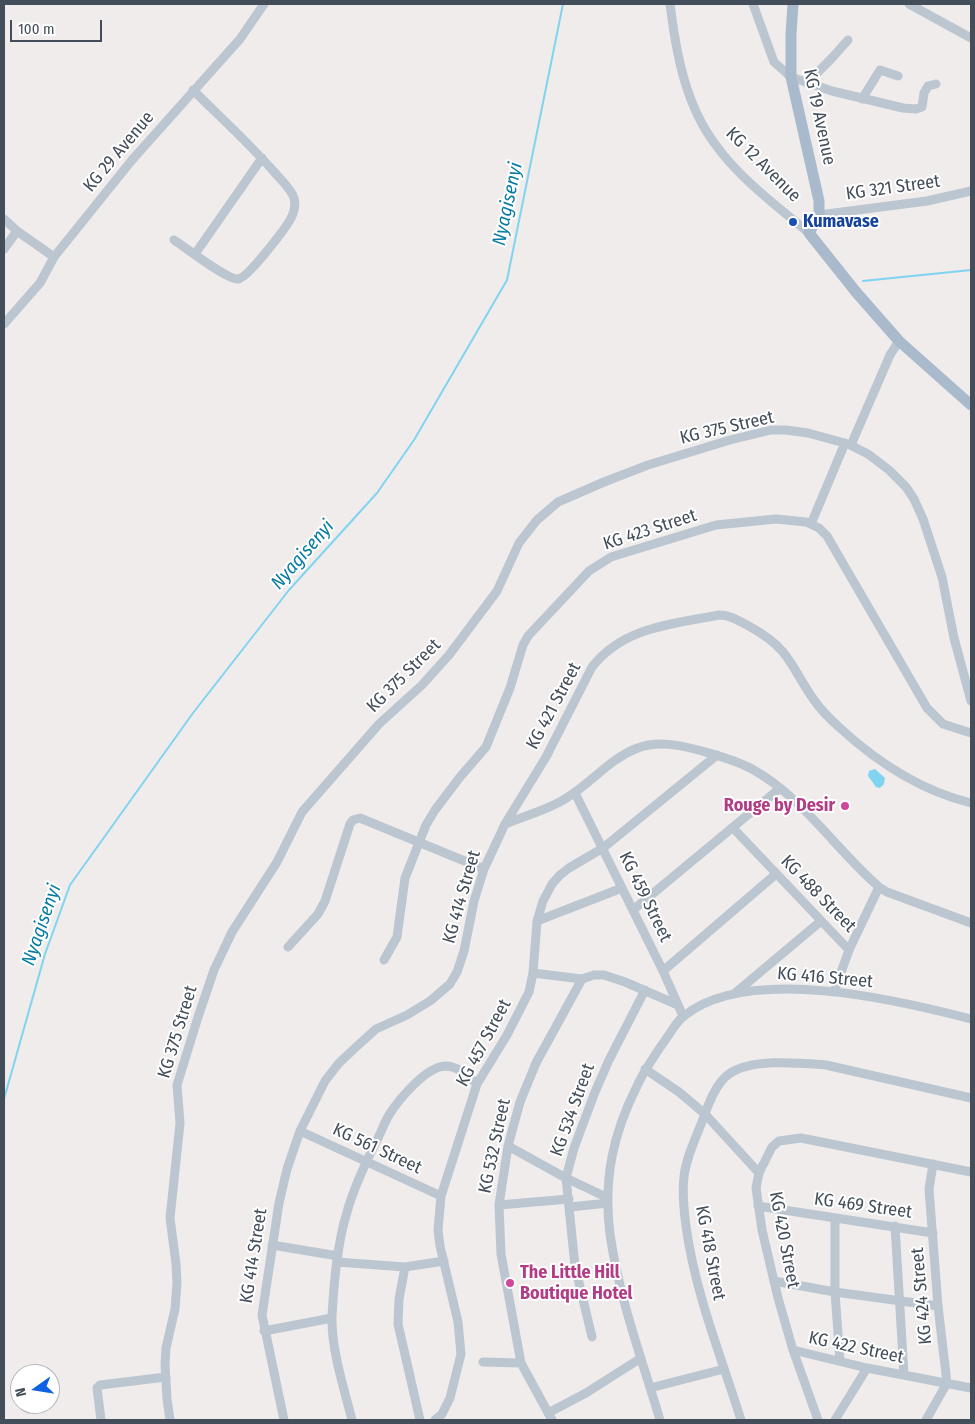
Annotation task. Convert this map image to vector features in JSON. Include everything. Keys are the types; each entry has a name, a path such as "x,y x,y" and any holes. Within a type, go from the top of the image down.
{"main road":[{"name":"KG 19 Avenue","path":"793,4 790,34 791,77 816,186 819,215"},
{"path":"809,234 819,215"},
{"name":"KG 12 Avenue","path":"809,234 899,341 971,405"}],"street":[{"name":"KG 29 Avenue","path":"4,324 40,283 54,257 132,160 240,39 264,4"},
{"name":"KG 12 Avenue","path":"670,4 680,65 690,97 714,144 729,161 809,234"},
{"path":"753,4 774,62 791,77 862,99 916,109 922,107 924,93 928,86 936,84"},
{"path":"909,4 971,38"},
{"path":"807,83 848,40"},
{"path":"862,99 880,70 898,76"},
{"path":"174,240 213,268 232,278 238,279 245,277 253,268 291,219 296,206 294,196 262,158 193,90"},
{"path":"195,254 262,158"},
{"name":"KG 321 Street","path":"819,215 927,201 971,191"},
{"path":"4,219 17,231 54,257"},
{"path":"4,249 17,231"},
{"path":"899,341 890,355 811,524 819,528 827,536 927,708 943,724 971,732"},
{"name":"KG 375 Street","path":"170,1420 166,1377 166,1348 171,1331 177,1283 170,1218 180,1123 177,1085 198,1017 221,955 247,907 277,862 305,808 379,724 422,685 449,655 497,591 518,542 537,520 558,502 648,465 730,440 771,430 786,430 808,433 848,444 868,454 889,470 914,498 940,569 954,638 971,701"},
{"name":"KG 423 Street","path":"384,960 397,937 405,878 419,842 435,810 486,747 510,688 523,645 528,636 589,571 611,557 716,525 776,519 811,524"},
{"name":"KG 421 Street","path":"505,824 546,757 592,667 598,660 614,645 630,636 654,628 719,615 729,615 764,635 775,644 783,652 815,702 839,728 869,753 913,780 954,799 971,803"},
{"path":"505,824 530,813 549,808 575,793 614,760 628,752 648,744 662,743 689,747 737,762 752,769 779,788 814,820 879,888 971,923"},
{"name":"KG 457 Street","path":"436,1420 445,1410 450,1398 460,1354 458,1322 438,1230 441,1196 478,1084 507,1035 529,992 537,921 543,900 552,884 560,875 603,848 717,756"},
{"path":"633,910 779,788"},
{"name":"KG 459 Street","path":"575,793 663,971 683,1016"},
{"path":"288,947 322,908 329,892 344,840 353,820 360,818 484,869"},
{"name":"KG 414 Street","path":"284,1420 262,1314 283,1186 300,1131 325,1081 355,1048 376,1029 407,1015 430,1001 450,984 464,951 474,902 484,869 505,824"},
{"name":"KG 488 Street","path":"733,828 849,950 834,992"},
{"path":"663,971 776,874"},
{"path":"537,921 622,888"},
{"path":"849,950 879,888"},
{"path":"734,994 821,921"},
{"path":"532,973 582,979 594,975 604,975 678,1005"},
{"name":"KG 532 Street","path":"550,1417 521,1363 501,1254 499,1205 508,1146 517,1112 536,1063 582,979"},
{"name":"KG 416 Street","path":"660,1420 641,1358 616,1263 610,1234 609,1175 614,1144 626,1106 646,1069 683,1016 705,1004 734,994 768,989 834,992 903,1002 971,1019"},
{"name":"KG 534 Street","path":"592,1337 576,1272 566,1178 574,1148 609,1060 644,990"},
{"name":"KG 418 Street","path":"741,1420 697,1281 687,1235 683,1192 685,1169 705,1114 720,1083 729,1074 752,1065 806,1064 826,1066 971,1098"},
{"path":"352,1420 336,1352 332,1318 340,1240 347,1211 367,1161 393,1109 426,1074 438,1067 448,1066 464,1073 478,1084"},
{"path":"646,1069 679,1092 705,1114 759,1173"},
{"name":"KG 561 Street","path":"300,1131 441,1196"},
{"name":"KG 420 Street","path":"818,1420 793,1350 774,1281 758,1206 756,1188 759,1173 772,1147 779,1141 801,1138 971,1172"},
{"path":"508,1146 608,1201"},
{"name":"KG 424 Street","path":"933,1164 929,1189 938,1306 947,1383"},
{"path":"499,1205 608,1201"},
{"name":"KG 469 Street","path":"758,1206 933,1233"},
{"path":"835,1219 835,1292 840,1361"},
{"path":"895,1226 904,1375"},
{"path":"272,1245 338,1259 404,1267 444,1261"},
{"path":"404,1267 399,1300 398,1324 420,1420"},
{"path":"774,1281 900,1302 938,1306"},
{"path":"264,1331 332,1318"},
{"name":"KG 422 Street","path":"793,1350 867,1368 971,1388"},
{"path":"550,1417 641,1358"},
{"path":"483,1362 521,1363"},
{"path":"835,1420 867,1368"},
{"path":"650,1388 724,1370"},
{"path":"101,1420 97,1396 97,1388 100,1385 166,1377"},
{"path":"926,1420 947,1383"}],"water":[{"path":"875,769 885,778 884,784 880,788 876,787 868,776 869,771"}],"waterway":[{"name":"Nyagisenyi","path":"4,1099 45,954 70,885 193,713 289,590 377,493 414,440 507,280 563,4"},
{"path":"863,281 971,270"}],"place":[{"name":"Kumavase","path":"793,222"},
{"name":"Rouge by Desir","path":"845,806"},
{"name":"The Little Hill Boutique Hotel","path":"510,1283"}]}
